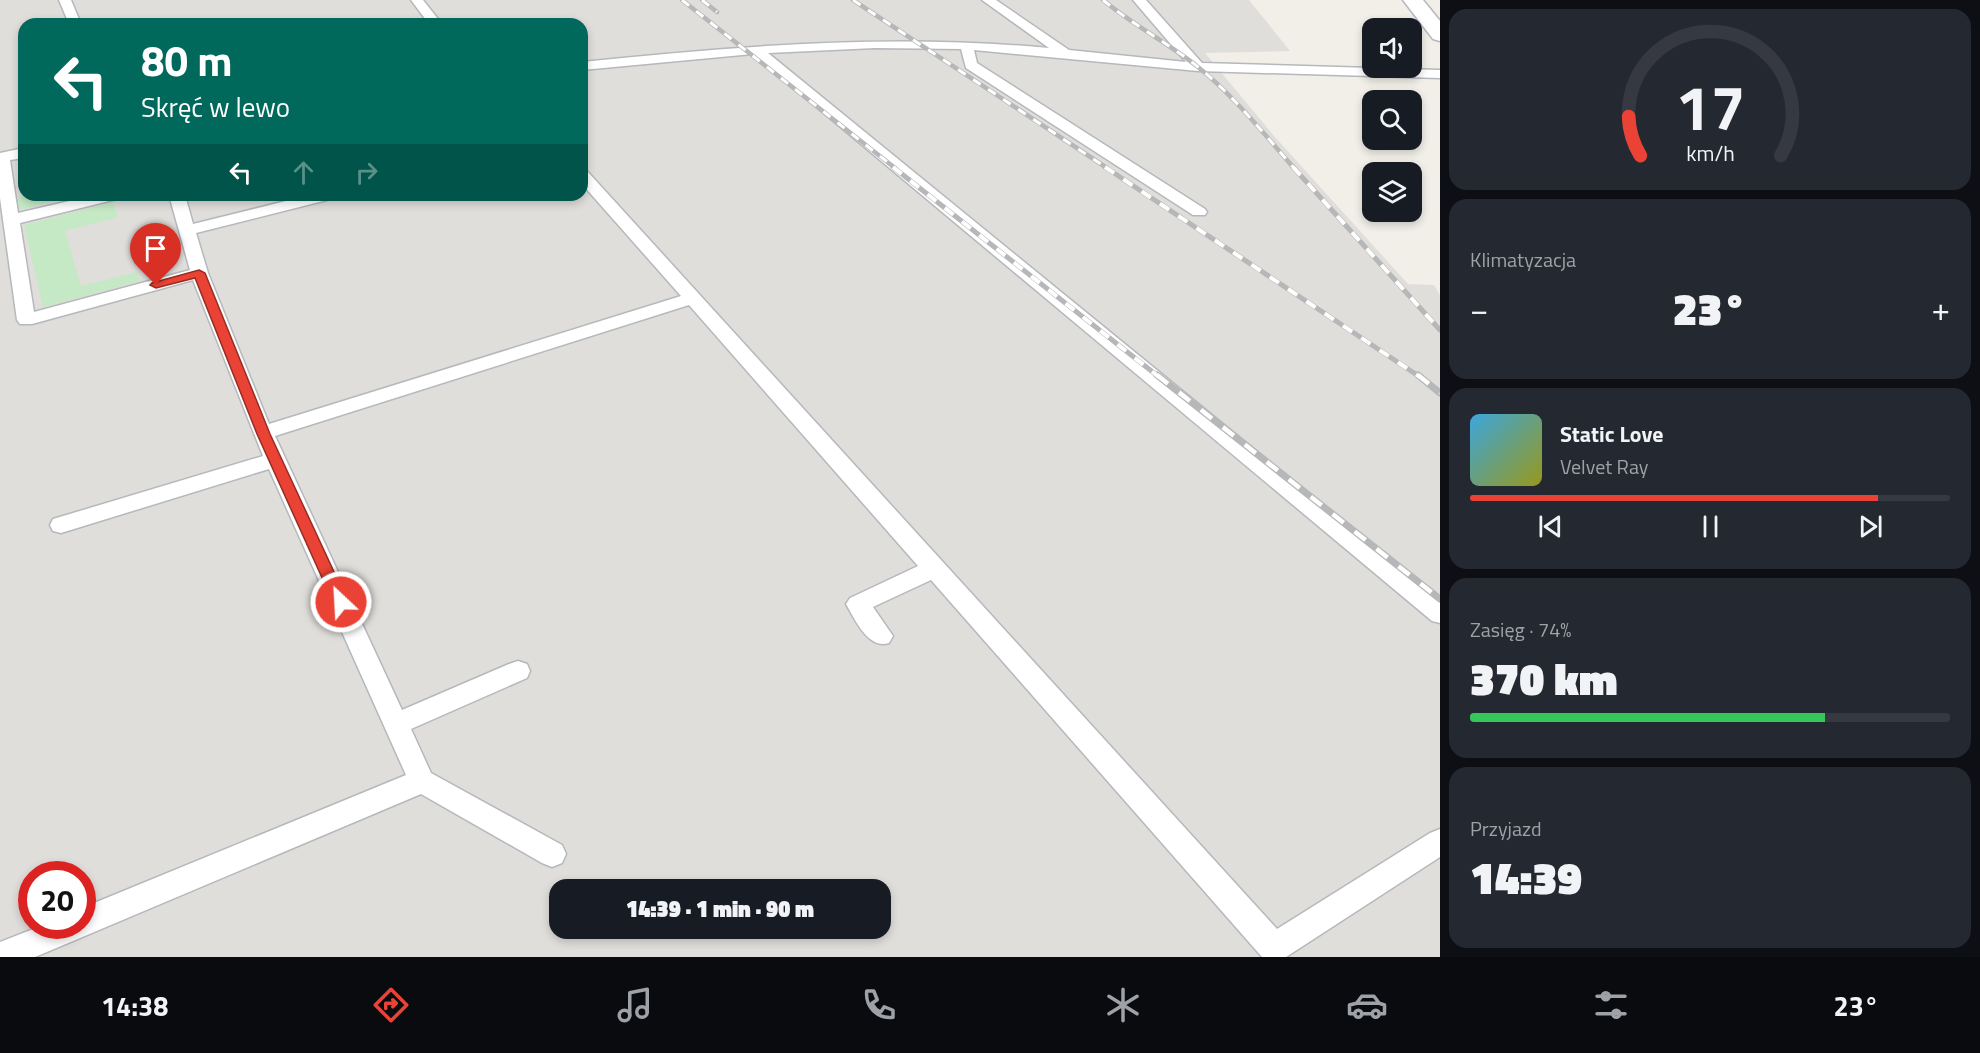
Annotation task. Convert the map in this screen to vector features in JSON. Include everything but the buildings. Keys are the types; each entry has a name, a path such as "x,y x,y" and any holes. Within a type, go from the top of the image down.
{"street":[{"path":"1413,0 1440,35"}],"lane":[{"path":"65,0 72,18"},
{"path":"417,0 431,18"},
{"path":"988,0 1064,53"},
{"path":"1139,0 1198,67"},
{"path":"588,65 755,49 880,44 1064,53 1198,67 1440,74"},
{"path":"967,47 971,65 1199,212"},
{"path":"755,49 1440,614"},
{"path":"18,154 1,158 26,320 199,273"},
{"path":"588,181 1274,948 1440,842"},
{"path":"11,220 90,201"},
{"path":"179,201 199,273 263,434 422,781 552,854"},
{"path":"187,230 305,201"},
{"path":"263,434 693,298"},
{"path":"61,525 275,460"},
{"path":"881,636 858,604 934,568"},
{"path":"396,724 518,671"},
{"path":"96,916 422,781"},
{"path":"0,957 44,939"}],"shaded area":[{"path":"0,0 1249,0 1290,51 1205,53 1274,136 1408,284 1434,285 1440,295 1440,957 0,957"}],"green space":[{"path":"18,196 18,201 56,201 19,210 16,197"},
{"path":"113,202 118,217 65,231 81,286 137,272 140,281 43,307 24,225"}],"railway":[{"path":"682,0 895,168"},
{"path":"702,0 717,12"},
{"path":"853,0 1107,168"},
{"path":"1103,0 1187,58 1211,78 1294,168"},
{"path":"893,167 1159,377"},
{"path":"1105,167 1420,377"},
{"path":"1293,167 1440,330"},
{"path":"1157,375 1440,599"},
{"path":"1418,375 1440,393"}],"route":[{"path":"156,285 199,273 263,434 341,602"}]}
